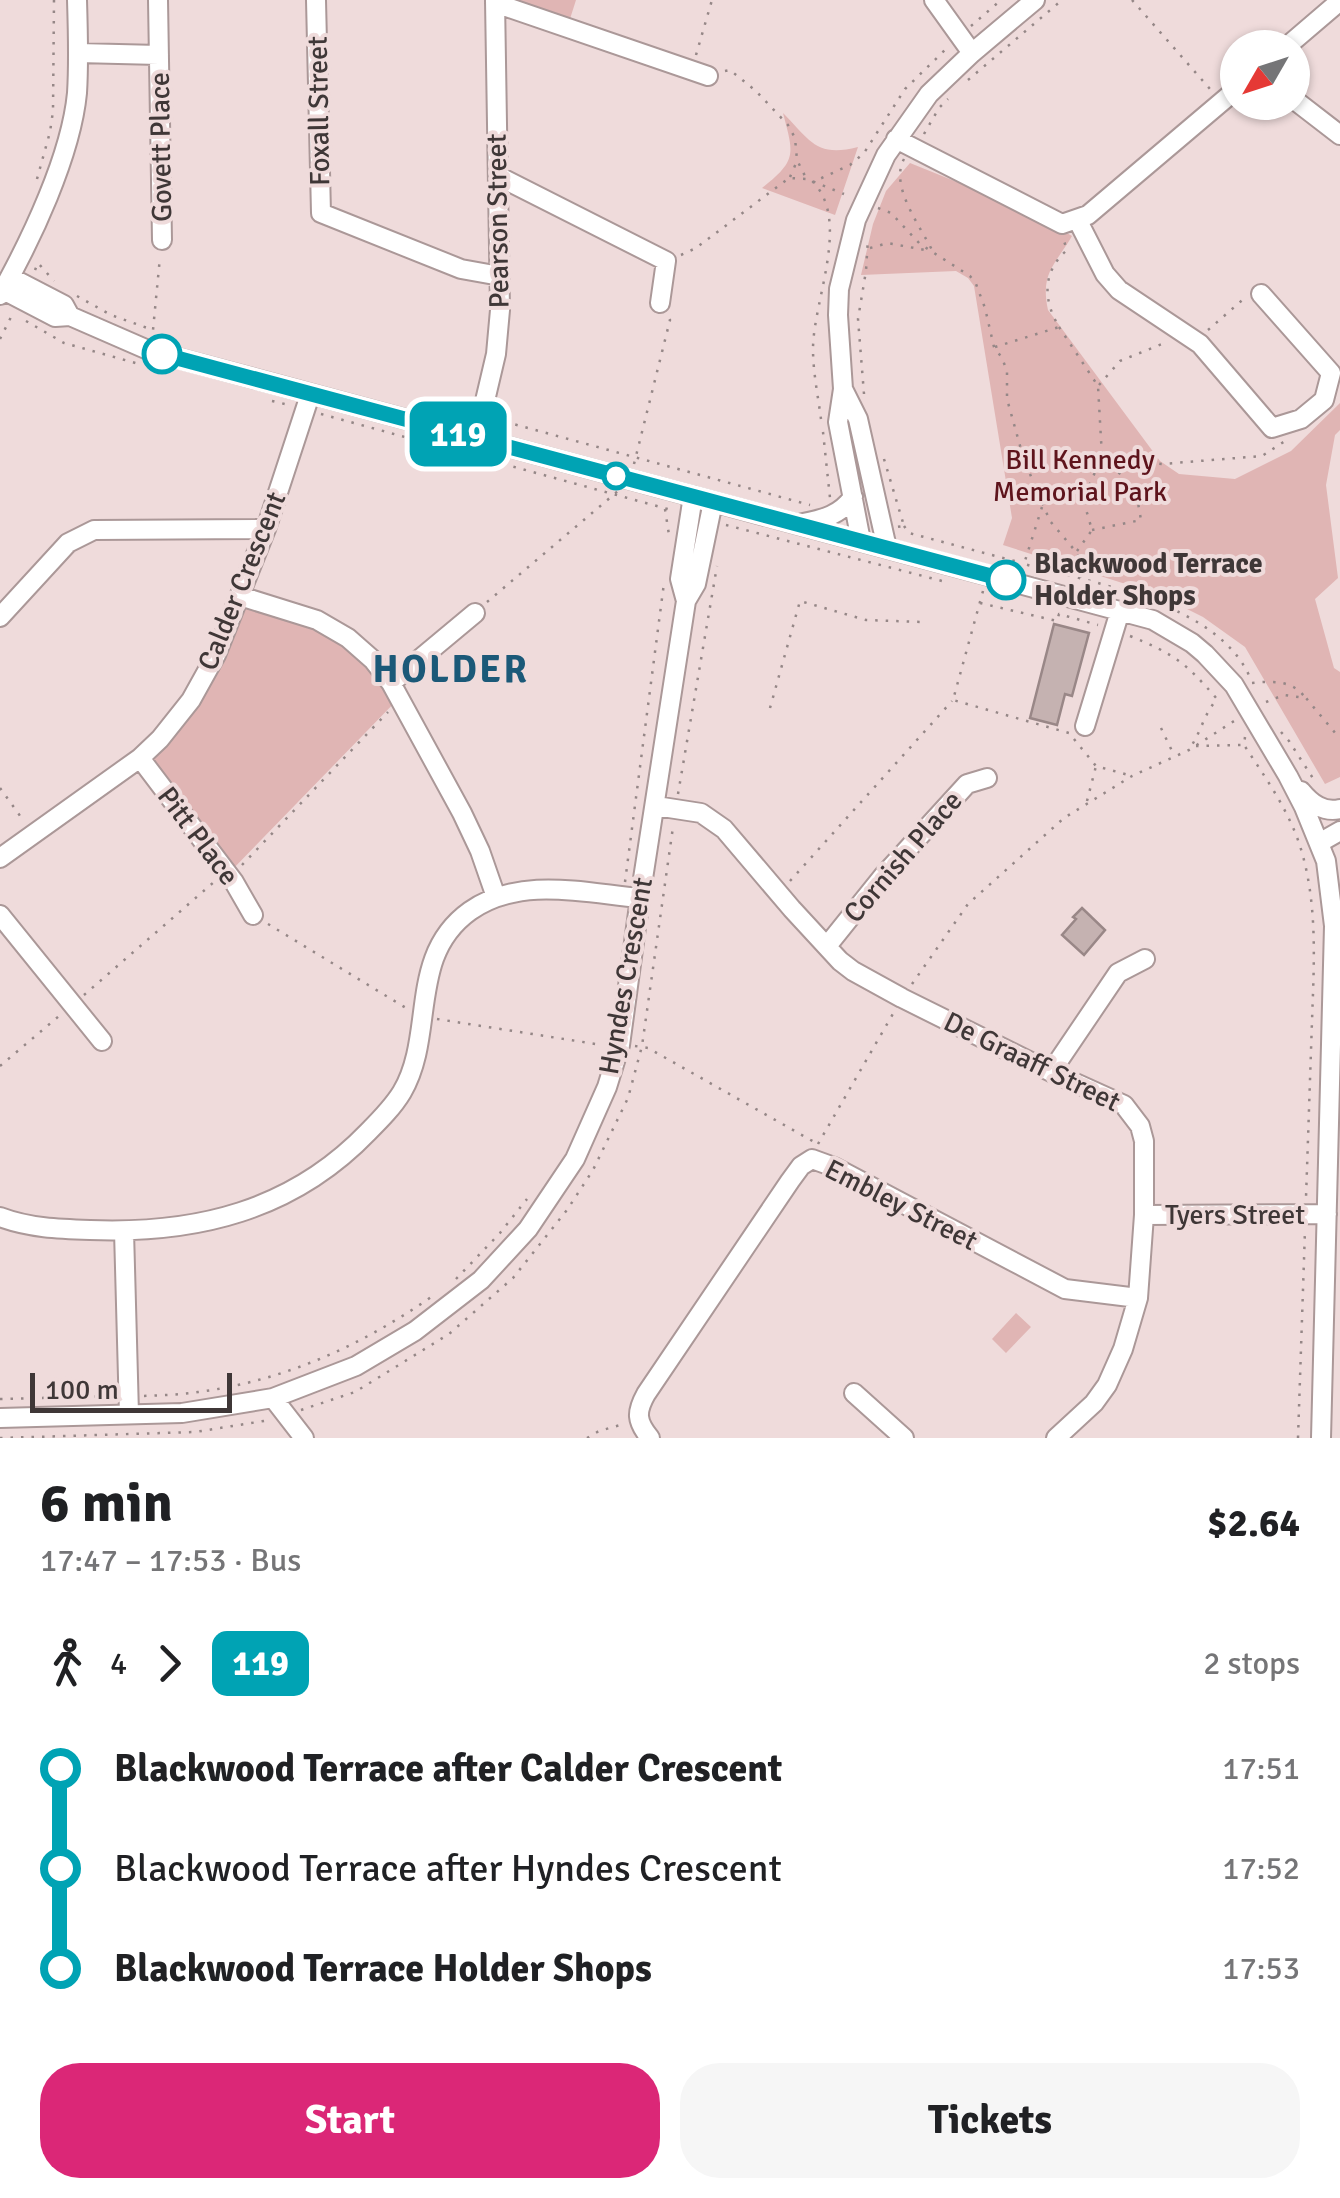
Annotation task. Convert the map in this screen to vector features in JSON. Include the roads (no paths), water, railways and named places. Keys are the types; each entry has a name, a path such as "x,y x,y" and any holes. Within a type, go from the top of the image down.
{"street":[{"path":"77,0 76,96 61,162 12,290 56,317 70,316 148,350 1153,620 1205,654 1234,686 1288,776 1316,836 1326,861 1334,926 1321,1438"},
{"name":"Govett Place","path":"158,0 162,240"},
{"name":"Foxall Street","path":"316,0 321,213 461,270 500,276"},
{"path":"934,0 972,53"},
{"path":"861,541 842,506 838,422 843,388 838,315 843,267 856,220 896,139 929,94 1036,0"},
{"path":"1306,30 1340,0"},
{"path":"494,2 700,74"},
{"name":"Pearson Street","path":"476,439 496,354 500,276 494,2"},
{"name":"Govett Place","path":"78,53 159,55"},
{"path":"1070,221 1088,215 1220,103"},
{"path":"1310,112 1340,135"},
{"path":"896,139 1070,221 1120,290 1200,344 1272,428 1300,418 1324,400 1331,372 1261,294"},
{"path":"498,176 666,262 660,302"},
{"path":"843,388 858,418 887,548"},
{"name":"Calder Crescent","path":"0,858 140,758 160,740 191,700 216,655 240,596 310,394"},
{"name":"Hyndes Crescent","path":"0,1418 182,1413 273,1398 356,1366 415,1330 481,1280 528,1229 575,1159 608,1087 620,1045 632,898 656,806 686,600 680,578 693,496"},
{"name":"Hyndes Crescent","path":"686,600 696,584 714,502"},
{"path":"798,524 825,519 842,506"},
{"path":"0,618 68,544 94,530 266,529"},
{"path":"240,596 316,620 361,647 395,692 480,851 496,897"},
{"path":"395,692 475,612"},
{"path":"1085,726 1120,612"},
{"name":"Pitt Place","path":"140,758 228,874 253,915"},
{"path":"1288,776 1312,804 1340,811"},
{"name":"Cornish Place","path":"826,946 967,784 987,778"},
{"name":"De Graaff Street","path":"656,806 701,814 724,830 826,946 853,970 1051,1072 1124,1104 1133,1115 1144,1141 1138,1298 1107,1385 1094,1404 1056,1438"},
{"path":"1316,836 1340,811"},
{"path":"1316,836 1340,831"},
{"path":"0,1216 42,1228 124,1232 185,1227 264,1205 323,1172 364,1136 403,1090 415,1059 430,966 438,949 469,912 496,897 533,889 632,898"},
{"path":"0,915 102,1041"},
{"path":"1051,1072 1118,972 1145,960"},
{"name":"Embley Street","path":"650,1438 641,1427 638,1409 646,1394 790,1181 801,1166 812,1160 834,1166 1066,1289 1138,1298"},
{"name":"Tyers Street","path":"1144,1215 1326,1214"},
{"path":"124,1232 128,1414"},
{"path":"854,1393 904,1438"},
{"path":"273,1398 304,1438"}],"place":[{"name":"Blackwood Terrace Holder Shops","path":"1006,580"}],"district":[{"name":"HOLDER","path":"451,669"}],"park label":[{"name":"Bill Kennedy Memorial Park","path":"1080,476"}]}
